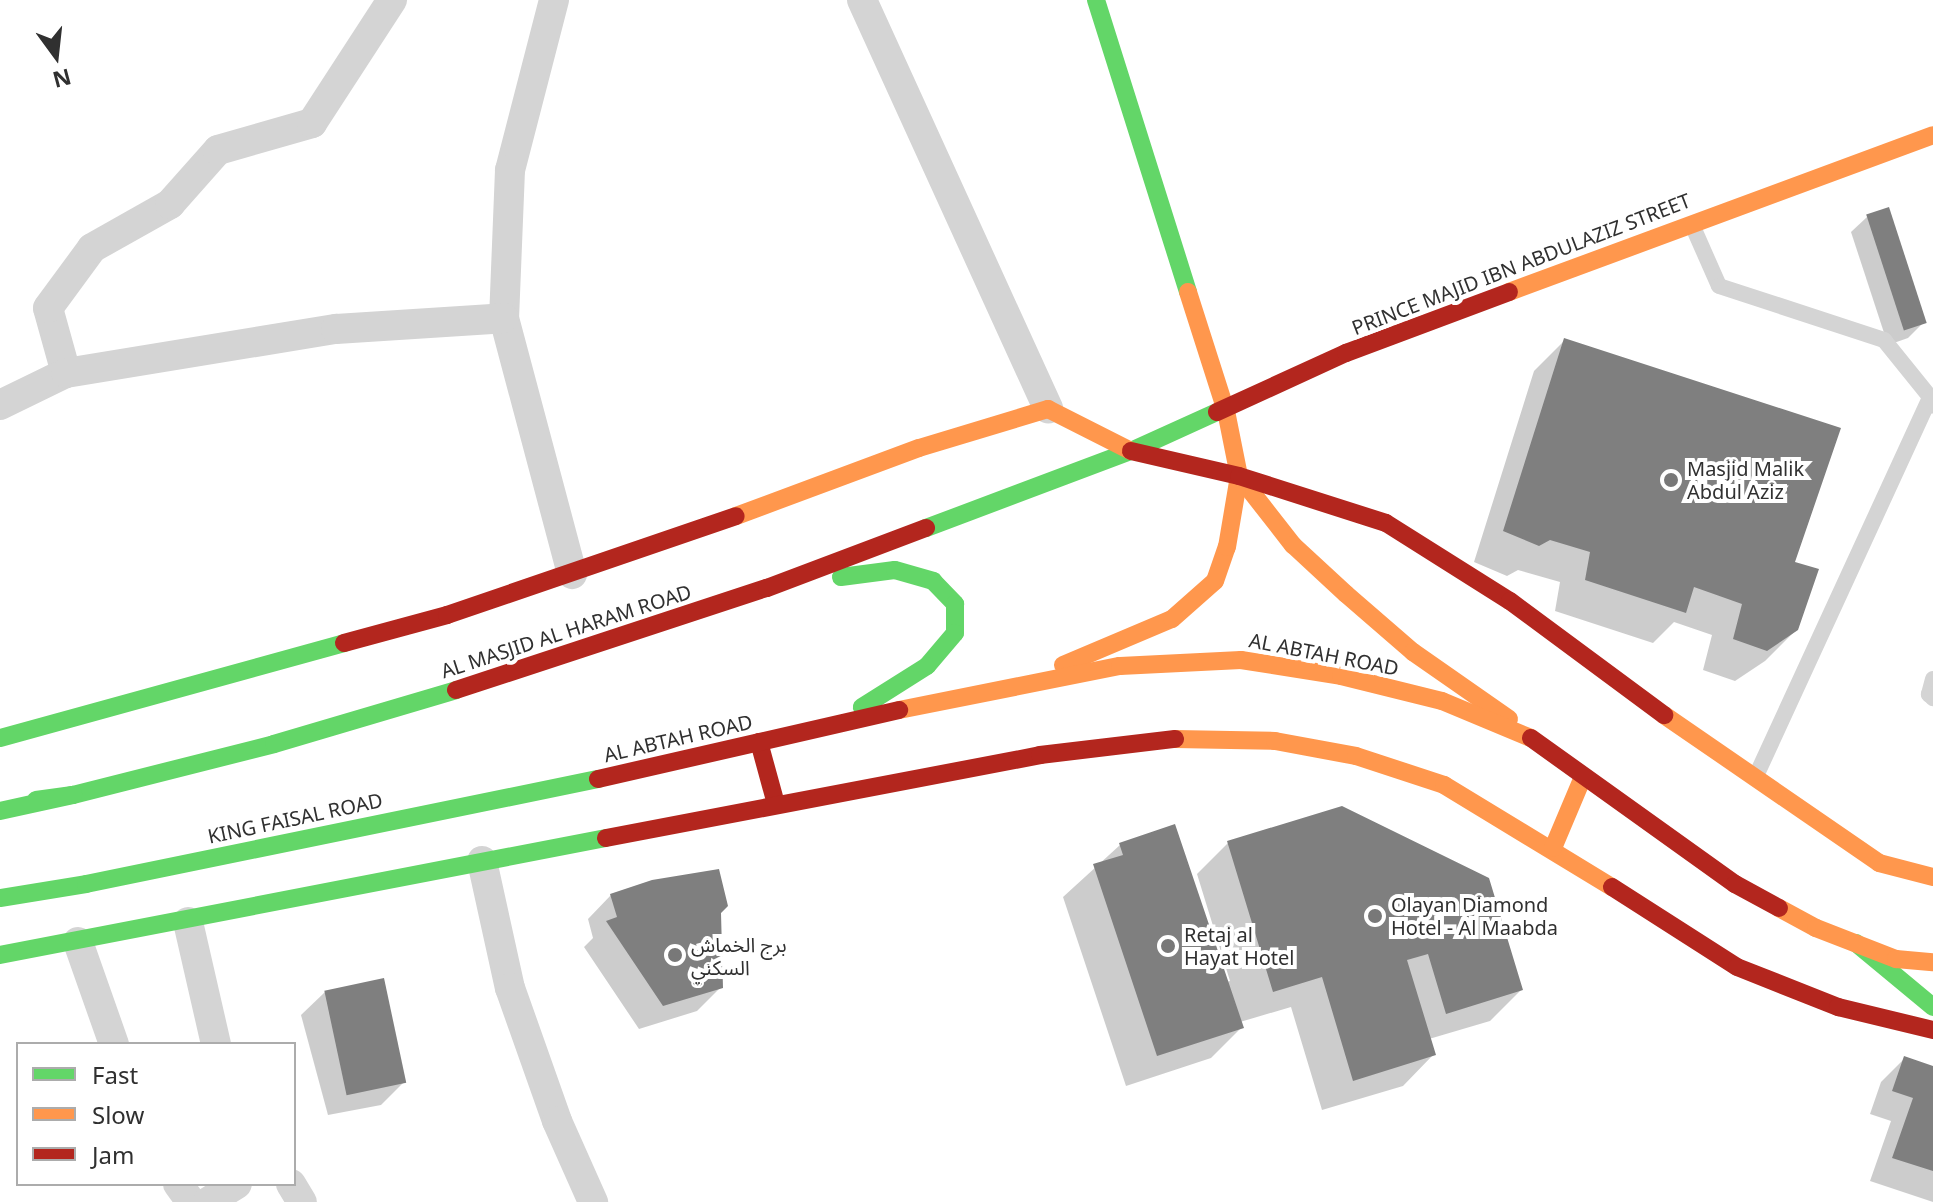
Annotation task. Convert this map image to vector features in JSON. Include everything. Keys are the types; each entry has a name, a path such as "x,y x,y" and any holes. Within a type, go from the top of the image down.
{"main road":[{"path":"1008,686 1172,619 1215,581 1227,547 1239,476 1226,411 1096,0"},
{"name":"PRINCE MAJID IBN ABDULAZIZ STREET","path":"1131,451 1226,411 1346,353 1933,135"},
{"path":"0,738 433,619 572,574 919,448 1048,409 1131,451 1239,476 1386,523 1510,601 1705,745 1879,863 1933,877"},
{"name":"AL MASJID AL HARAM ROAD","path":"0,808 73,795 318,731 522,670 767,588 1131,451"},
{"path":"1239,476 1293,545 1346,594 1413,652 1541,742"},
{"path":"767,588 895,570 933,581 955,604 955,633 927,666 833,725"},
{"name":"AL ABTAH ROAD","path":"598,779 1008,686 1120,666 1241,660 1341,676 1442,701 1541,742 1583,777 1735,884 1816,928 1896,959 1933,962"},
{"path":"0,955 188,922 482,861 1040,755 1176,739 1275,741 1356,756 1444,785 1553,848 1737,967 1838,1007 1933,1030"},
{"path":"759,742 776,804"},
{"path":"1553,848 1583,777"},
{"name":"KING FAISAL ROAD","path":"0,898 86,884 598,779"},
{"path":"1856,943 1933,1007"}],"street":[{"path":"66,373 48,308 92,248 170,204 218,150 312,123 392,0"},
{"path":"554,0 510,170 504,318 572,574"},
{"path":"862,0 1048,409"},
{"path":"0,405 66,373 336,329 504,318"},
{"path":"482,861 510,988 557,1121 593,1202"},
{"path":"188,922 216,1042"},
{"path":"78,942 113,1042"},
{"path":"208,1202 234,1186"}],"lane":[{"path":"1691,223 1719,286 1884,340 1931,402 1755,777"},
{"path":"1933,679 1929,694 1933,698"}],"building":[{"path":"1889,207 1927,323 1904,330 1866,214"},
{"name":"Masjid Malik Abdul Aziz","path":"1564,338 1841,428 1795,562 1819,569 1798,630 1767,651 1733,639 1742,604 1694,587 1686,613 1585,580 1590,552 1550,540 1539,546 1503,531"},
{"name":"Olayan Diamond Hotel - Al Maabda","path":"1342,806 1489,878 1523,990 1446,1014 1428,954 1407,960 1436,1055 1353,1081 1322,977 1273,992 1227,841"},
{"name":"Retaj al Hayat Hotel","path":"1175,824 1244,1028 1157,1056 1093,864 1123,855 1119,843"},
{"name":"برج الخماش السكني","path":"719,869 728,906 721,913 723,988 663,1006 606,921 617,917 610,894 652,880"},
{"path":"384,978 406,1083 347,1095 324,991"},
{"path":"1904,1056 1933,1066 1933,1171 1892,1158 1913,1098 1892,1091"}],"traffic: fast":[{"path":"1096,0 1188,292"},
{"path":"926,528 1131,451 1217,412"},
{"path":"841,577 895,570 933,581 955,604 955,633 927,666 862,707"},
{"path":"0,738 344,643"},
{"path":"36,800 73,795 274,744 456,690"},
{"path":"0,898 86,884 598,779"},
{"path":"0,811 73,795"},
{"path":"0,955 606,838"},
{"path":"1856,943 1933,1007"}],"traffic: slow":[{"path":"1509,292 1933,135"},
{"path":"1063,665 1172,619 1215,581 1227,547 1239,476 1226,411 1188,292"},
{"path":"736,516 919,448 1048,409 1131,451"},
{"path":"1239,476 1293,545 1346,594 1413,652 1509,719"},
{"path":"899,710 1120,666 1241,660 1341,676 1442,701 1531,738"},
{"path":"1664,715 1879,863 1933,877"},
{"path":"1175,739 1275,741 1356,756 1444,785 1612,887"},
{"path":"1553,848 1583,777"},
{"path":"1779,908 1816,928 1896,959 1933,962"}],"traffic: jam":[{"path":"1217,412 1346,353 1509,292"},
{"path":"1131,451 1239,476 1386,523 1510,601 1664,715"},
{"path":"344,643 447,615 736,516"},
{"path":"456,690 767,588 926,528"},
{"path":"598,779 899,710"},
{"path":"1531,738 1735,884 1779,908"},
{"path":"606,838 1040,755 1175,739"},
{"path":"759,742 776,804"},
{"path":"1612,887 1737,967 1838,1007 1933,1030"}],"place":[{"name":"Masjid Malik Abdul Aziz","path":"1671,480"},
{"name":"Olayan Diamond Hotel - Al Maabda","path":"1375,916"},
{"name":"Retaj al Hayat Hotel","path":"1168,946"},
{"name":"برج الخماش السكني","path":"675,955"}]}
